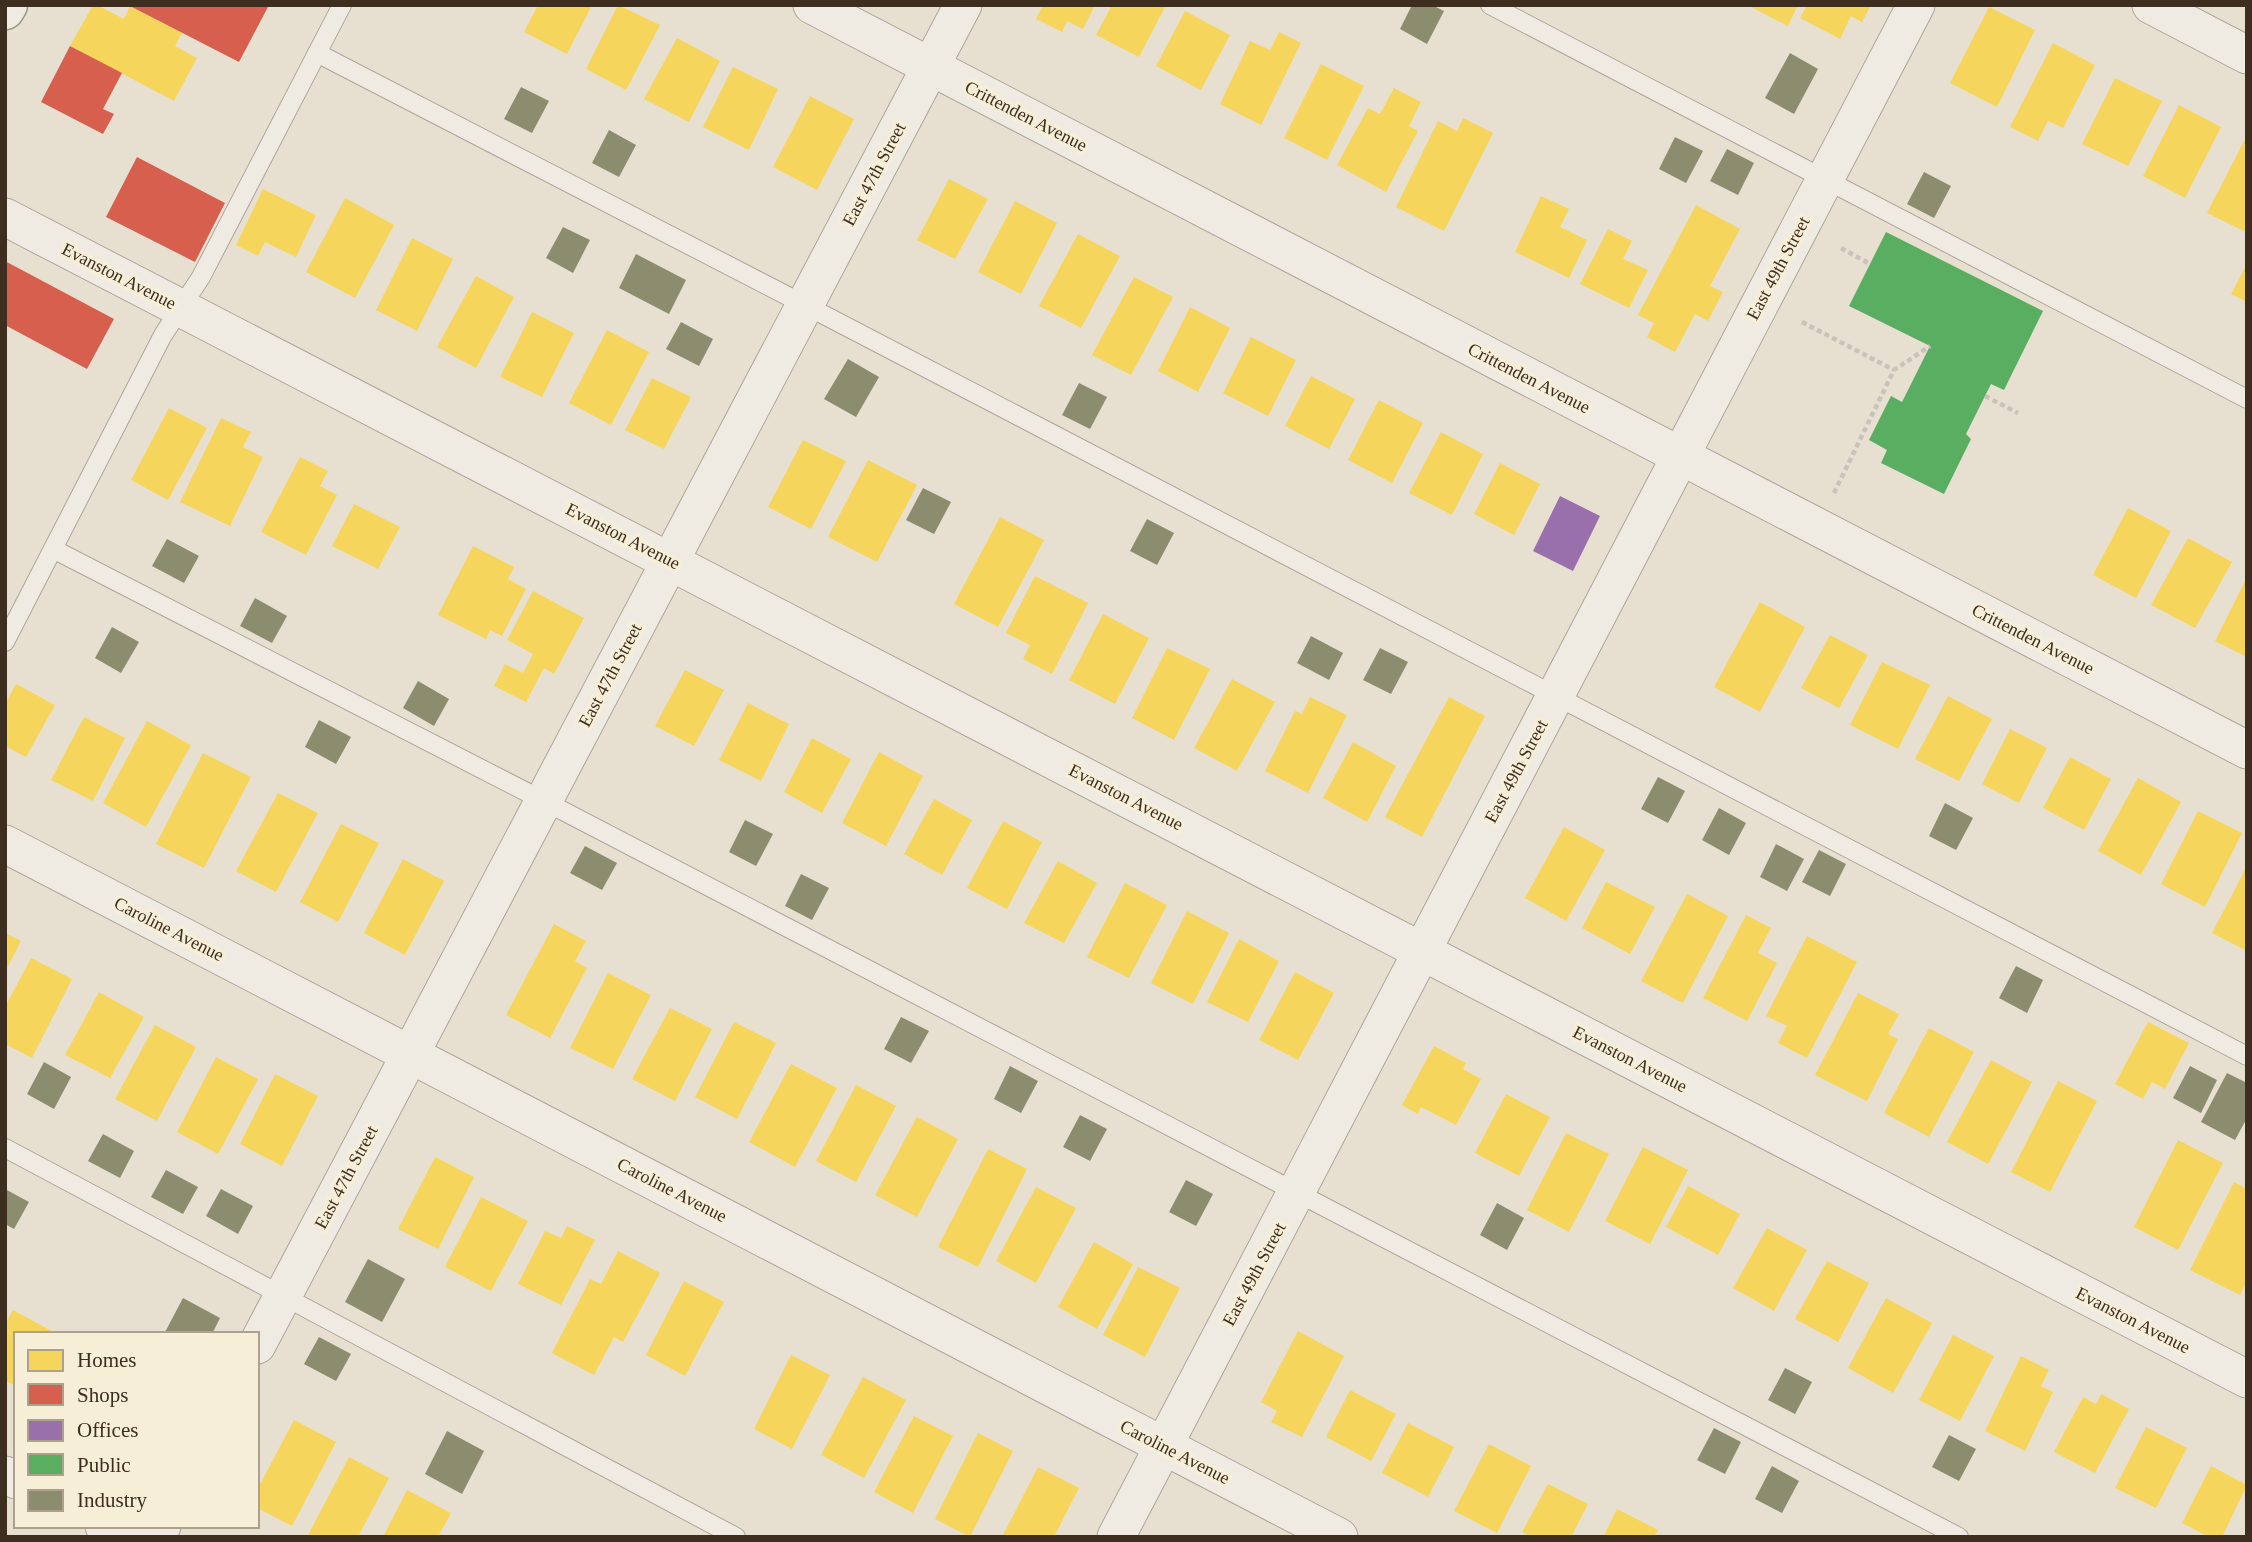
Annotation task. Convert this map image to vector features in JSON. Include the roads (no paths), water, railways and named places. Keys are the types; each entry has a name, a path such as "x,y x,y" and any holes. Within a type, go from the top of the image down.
{"street":[{"name":"Crittenden Avenue","path":"812,5 2247,750"},
{"name":"East 47th Street","path":"259,1341 963,5"},
{"name":"East 49th Street","path":"1116,1537 1916,5"},
{"path":"2151,5 2247,55"},
{"name":"Evanston Avenue","path":"5,217 2247,1379"},
{"name":"Caroline Avenue","path":"5,844 1339,1537"},
{"path":"108,1528 124,1537"}],"lane":[{"path":"5,642 163,335 201,277 342,5"},
{"path":"1490,5 2247,399"},
{"path":"317,53 805,304 2247,1056"},
{"path":"53,549 544,801 1959,1537"},
{"path":"5,1148 736,1537"}]}
